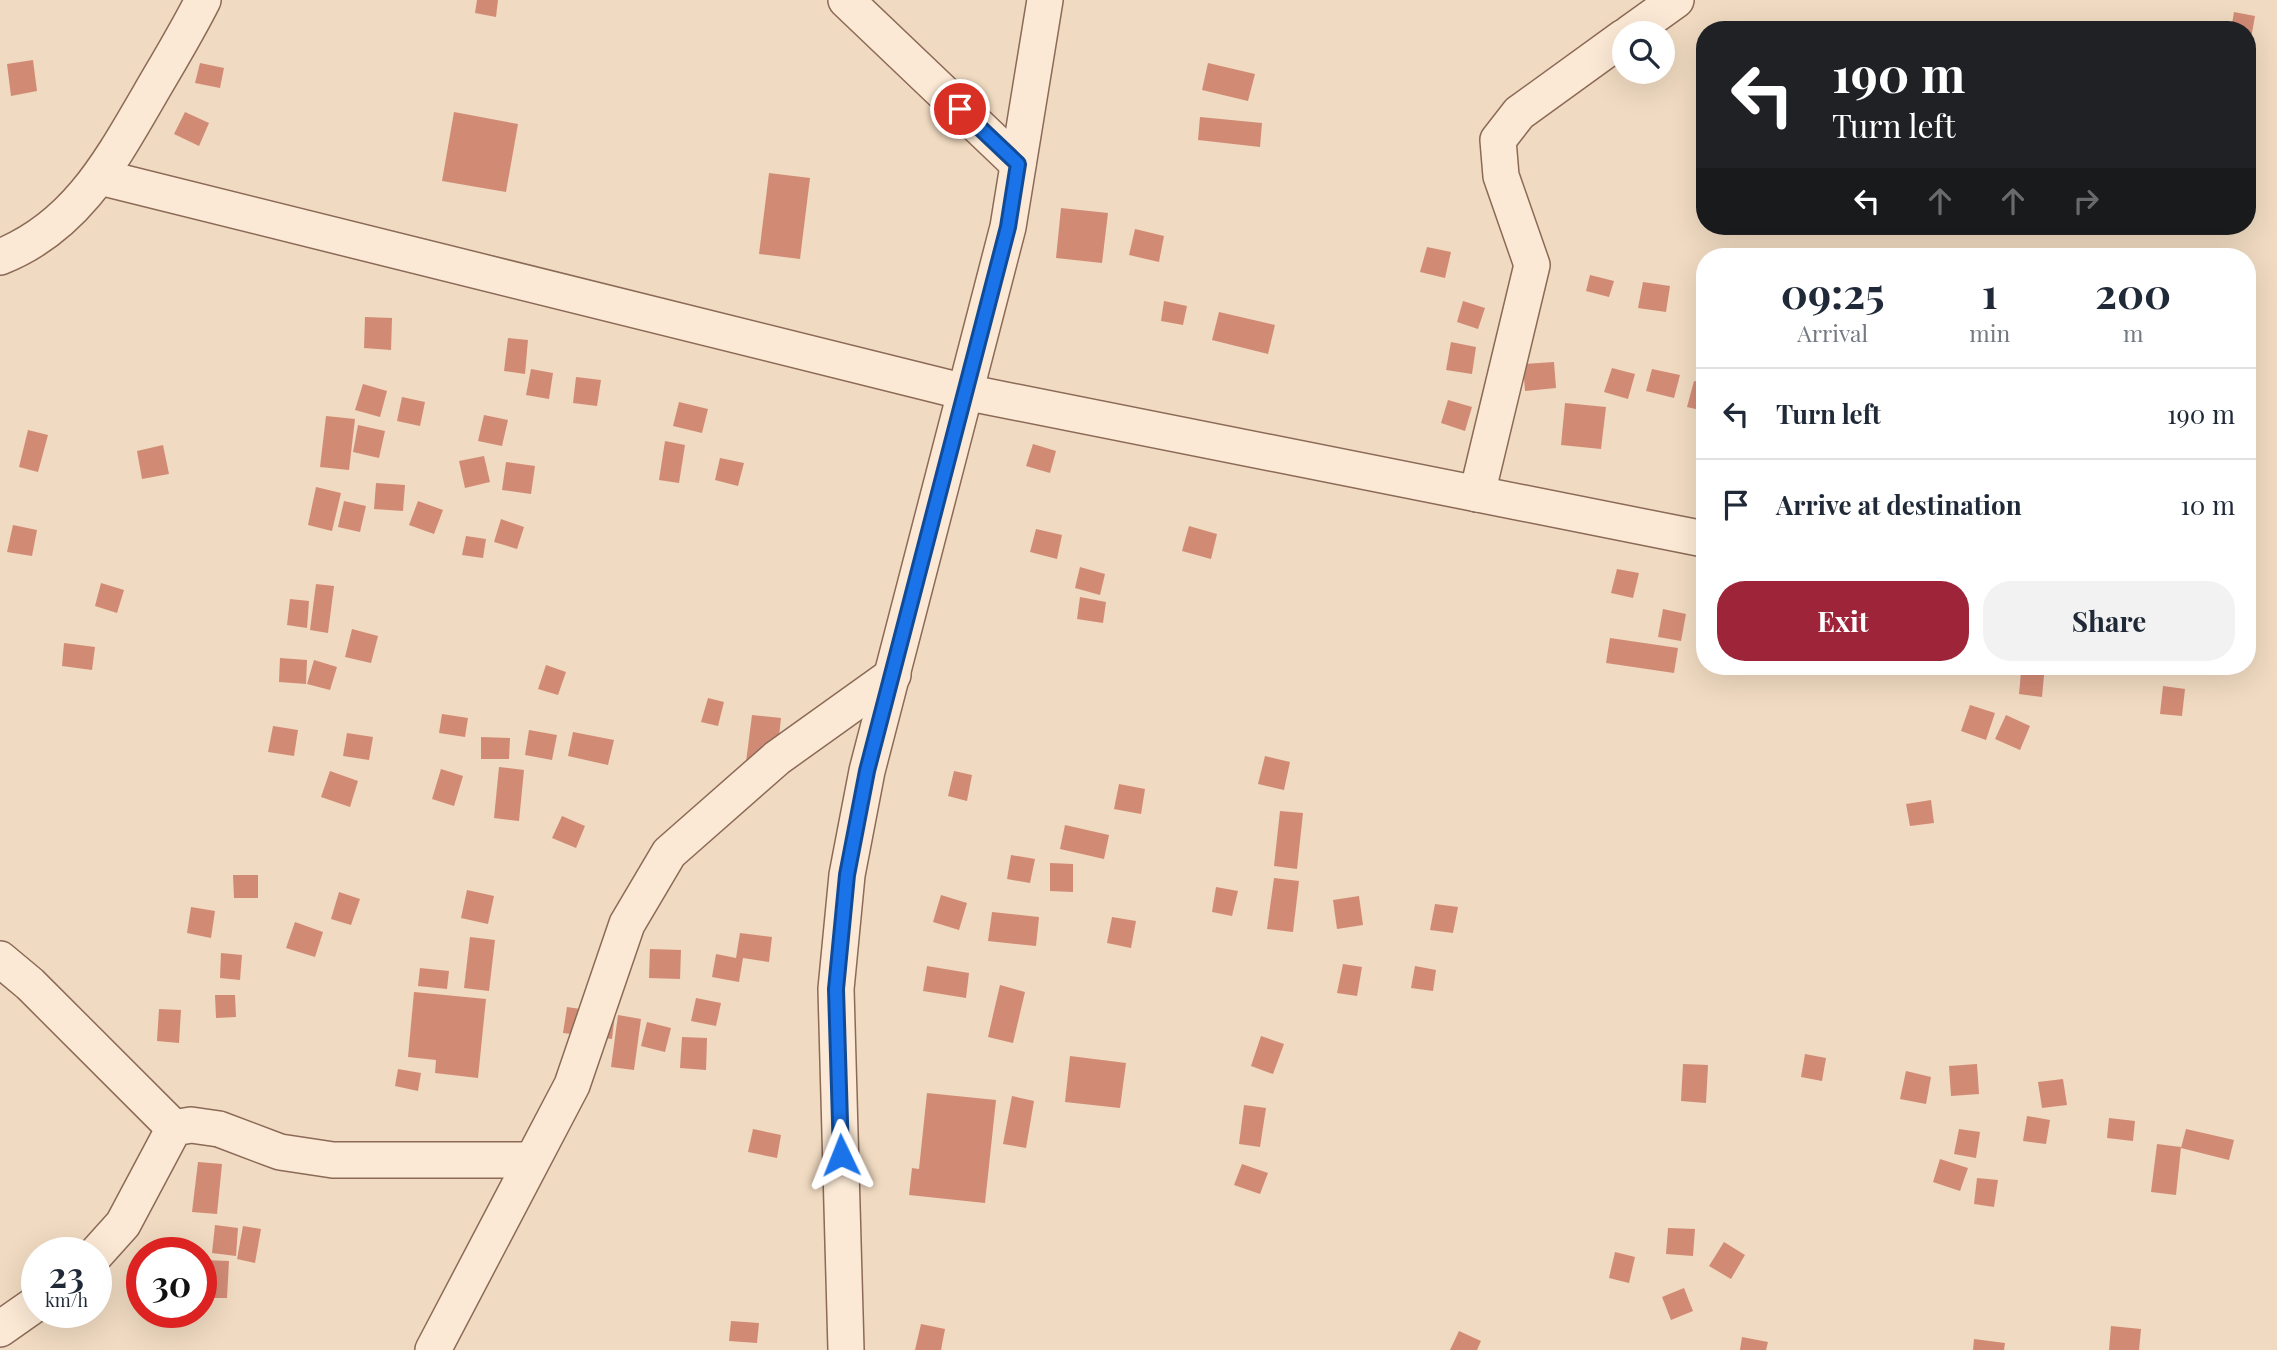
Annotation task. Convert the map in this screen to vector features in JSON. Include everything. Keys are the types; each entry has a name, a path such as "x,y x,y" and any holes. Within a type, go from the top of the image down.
{"street":[{"path":"0,257 41,234 59,220 76,206 100,177 203,0"},
{"path":"846,0 1018,164"},
{"path":"846,1350 836,989 847,875 867,771 1008,227 1045,0"},
{"path":"1647,21 1676,0"},
{"path":"1477,494 1532,265 1501,176 1498,140 1519,113 1612,46"},
{"path":"100,177 965,392 1696,537"},
{"path":"433,1350 572,1085 627,924 669,853 777,758 893,675"},
{"path":"0,960 30,984 174,1128"},
{"path":"174,1128 191,1125 219,1129 281,1152 305,1157 346,1160 532,1160"},
{"path":"111,1237 123,1224 174,1128"},
{"path":"0,1329 21,1314"}],"building":[{"path":"477,0 498,0 496,17 475,13"},
{"path":"2234,12 2255,16 2254,21 2232,21"},
{"path":"33,60 37,91 11,96 7,64"},
{"path":"200,63 224,68 220,88 195,83"},
{"path":"1208,63 1255,74 1248,101 1202,90"},
{"path":"185,112 209,123 199,146 174,134"},
{"path":"454,112 518,124 506,192 442,181"},
{"path":"1200,117 1262,123 1260,147 1198,140"},
{"path":"769,173 810,178 800,259 759,254"},
{"path":"1061,208 1108,213 1102,263 1056,258"},
{"path":"1135,229 1164,236 1159,262 1129,255"},
{"path":"1427,247 1451,252 1445,278 1420,272"},
{"path":"1590,275 1614,281 1609,297 1586,291"},
{"path":"1643,282 1670,286 1666,312 1638,308"},
{"path":"1164,301 1187,306 1183,325 1161,321"},
{"path":"1463,301 1485,308 1478,329 1457,322"},
{"path":"1219,312 1275,325 1268,354 1212,340"},
{"path":"365,317 392,318 391,350 364,348"},
{"path":"508,338 528,340 525,374 504,371"},
{"path":"1451,342 1476,347 1472,374 1446,370"},
{"path":"1554,362 1556,388 1525,391 1523,364"},
{"path":"1612,368 1635,374 1628,399 1604,392"},
{"path":"531,369 553,373 549,399 526,395"},
{"path":"1652,369 1680,375 1674,398 1646,391"},
{"path":"576,377 601,380 597,406 573,403"},
{"path":"1694,381 1696,381 1696,409 1687,407"},
{"path":"363,384 387,391 380,417 355,410"},
{"path":"402,397 425,402 420,426 397,421"},
{"path":"1448,400 1472,407 1465,431 1441,423"},
{"path":"679,402 708,409 702,433 673,426"},
{"path":"1565,403 1606,407 1601,449 1561,445"},
{"path":"484,415 508,420 502,446 478,441"},
{"path":"326,416 355,419 349,470 320,467"},
{"path":"358,425 385,431 379,458 353,452"},
{"path":"28,430 48,435 38,472 19,467"},
{"path":"665,441 685,445 679,483 659,480"},
{"path":"1033,444 1056,451 1050,473 1026,466"},
{"path":"163,445 169,474 142,479 137,451"},
{"path":"484,456 490,482 465,488 459,461"},
{"path":"720,458 744,463 738,486 715,480"},
{"path":"506,462 535,466 531,494 502,490"},
{"path":"376,483 405,485 403,511 374,509"},
{"path":"316,487 341,493 332,531 308,525"},
{"path":"344,501 366,506 360,532 338,527"},
{"path":"418,501 443,510 434,534 409,525"},
{"path":"501,519 524,527 517,549 494,542"},
{"path":"13,525 37,530 32,556 7,552"},
{"path":"1189,526 1217,534 1211,559 1182,551"},
{"path":"1036,529 1062,535 1057,559 1030,552"},
{"path":"466,536 486,539 483,558 462,555"},
{"path":"1080,567 1105,574 1100,595 1075,588"},
{"path":"1617,569 1639,573 1633,598 1611,593"},
{"path":"101,583 124,590 117,613 95,606"},
{"path":"316,584 334,586 328,633 310,630"},
{"path":"1080,597 1106,602 1103,623 1077,619"},
{"path":"290,599 309,601 307,628 287,625"},
{"path":"1663,609 1686,614 1681,641 1658,637"},
{"path":"352,629 378,636 371,663 345,657"},
{"path":"1610,638 1678,648 1674,673 1606,663"},
{"path":"64,643 95,647 92,670 62,666"},
{"path":"280,658 307,660 306,684 279,682"},
{"path":"314,660 337,667 330,690 307,684"},
{"path":"546,665 566,672 558,695 538,689"},
{"path":"2021,675 2044,675 2042,697 2019,694"},
{"path":"2163,686 2185,689 2182,716 2160,714"},
{"path":"708,698 724,702 718,726 701,722"},
{"path":"1970,705 1995,713 1986,740 1961,731"},
{"path":"442,714 468,718 465,737 439,733"},
{"path":"752,715 781,718 775,773 745,770"},
{"path":"2006,715 2030,726 2020,750 1995,739"},
{"path":"273,726 298,730 294,756 268,752"},
{"path":"529,730 557,735 552,760 525,755"},
{"path":"573,732 614,740 608,765 568,756"},
{"path":"347,733 373,737 369,760 343,756"},
{"path":"481,737 510,738 509,759 481,759"},
{"path":"1265,756 1290,762 1284,790 1258,784"},
{"path":"499,767 524,770 519,821 494,818"},
{"path":"441,769 463,776 454,806 432,799"},
{"path":"330,771 358,781 350,807 321,797"},
{"path":"954,771 972,775 967,801 948,796"},
{"path":"1119,784 1145,789 1141,814 1114,809"},
{"path":"1931,800 1934,823 1910,826 1906,804"},
{"path":"1280,811 1303,813 1297,869 1274,866"},
{"path":"562,816 585,826 576,848 552,838"},
{"path":"1065,825 1109,835 1104,859 1060,849"},
{"path":"1011,855 1035,859 1030,883 1007,879"},
{"path":"1050,863 1073,864 1073,892 1050,891"},
{"path":"233,875 258,875 258,898 234,898"},
{"path":"1274,878 1299,881 1293,932 1267,929"},
{"path":"1216,887 1238,891 1232,916 1212,912"},
{"path":"467,890 494,896 488,924 461,918"},
{"path":"339,892 360,899 351,925 331,919"},
{"path":"941,895 967,903 959,930 933,922"},
{"path":"1359,896 1363,925 1337,929 1333,900"},
{"path":"1435,904 1458,907 1453,933 1430,930"},
{"path":"191,907 215,911 211,938 187,933"},
{"path":"992,912 1039,917 1036,946 988,941"},
{"path":"1112,917 1136,921 1131,948 1107,943"},
{"path":"295,922 323,932 315,957 286,948"},
{"path":"740,933 772,937 769,962 743,958 739,982 712,977 716,954 736,958"},
{"path":"470,937 495,940 489,991 464,988"},
{"path":"650,949 681,950 680,979 649,978"},
{"path":"221,953 242,955 240,980 220,978"},
{"path":"1343,964 1362,967 1357,996 1337,993"},
{"path":"927,966 969,973 966,998 923,991"},
{"path":"1415,966 1436,970 1433,991 1411,988"},
{"path":"420,968 449,971 447,989 418,986"},
{"path":"1000,985 1025,992 1013,1043 988,1037"},
{"path":"414,992 486,999 478,1078 435,1073 436,1060 408,1057"},
{"path":"215,995 235,995 236,1017 216,1018"},
{"path":"696,998 721,1003 716,1026 691,1021"},
{"path":"567,1007 615,1014 612,1039 563,1033"},
{"path":"159,1009 181,1010 179,1043 157,1041"},
{"path":"618,1015 641,1019 634,1070 611,1067"},
{"path":"647,1022 671,1028 665,1052 641,1046"},
{"path":"1261,1036 1284,1044 1273,1074 1251,1066"},
{"path":"682,1037 707,1038 706,1070 680,1068"},
{"path":"1805,1054 1826,1058 1822,1081 1801,1077"},
{"path":"1070,1056 1126,1063 1120,1108 1065,1102"},
{"path":"1683,1064 1708,1065 1706,1103 1681,1101"},
{"path":"1977,1064 1979,1094 1951,1096 1949,1066"},
{"path":"398,1069 421,1073 418,1091 395,1086"},
{"path":"1906,1071 1931,1077 1926,1104 1900,1099"},
{"path":"2063,1079 2067,1105 2042,1108 2038,1082"},
{"path":"927,1093 996,1100 985,1203 909,1195 912,1168 919,1169"},
{"path":"1012,1096 1034,1101 1026,1148 1003,1144"},
{"path":"1244,1105 1266,1108 1260,1147 1239,1144"},
{"path":"2027,1116 2050,1120 2046,1144 2023,1141"},
{"path":"2109,1118 2135,1121 2133,1141 2107,1138"},
{"path":"753,1129 781,1135 777,1158 748,1152"},
{"path":"1959,1129 1980,1132 1976,1158 1954,1154"},
{"path":"2186,1129 2234,1140 2229,1160 2181,1148"},
{"path":"2157,1144 2181,1147 2176,1195 2151,1192"},
{"path":"1940,1159 1968,1168 1960,1191 1933,1182"},
{"path":"198,1162 222,1164 217,1214 192,1212"},
{"path":"1242,1164 1268,1173 1260,1194 1234,1185"},
{"path":"1977,1178 1998,1180 1994,1207 1974,1204"},
{"path":"215,1225 238,1228 236,1256 217,1254 217,1237 214,1237"},
{"path":"243,1226 261,1229 255,1263 237,1259"},
{"path":"1668,1228 1695,1229 1693,1256 1666,1254"},
{"path":"1724,1242 1745,1255 1731,1279 1709,1266"},
{"path":"1615,1252 1635,1257 1629,1283 1609,1278"},
{"path":"217,1261 229,1261 227,1298 217,1298"},
{"path":"1684,1288 1693,1311 1671,1320 1662,1297"},
{"path":"731,1321 759,1323 757,1343 729,1341"},
{"path":"921,1324 945,1329 941,1350 915,1350"},
{"path":"2111,1326 2141,1329 2139,1350 2109,1350"},
{"path":"1459,1331 1481,1341 1477,1350 1450,1350"},
{"path":"1742,1337 1768,1342 1766,1350 1740,1350"},
{"path":"1974,1339 2005,1343 2004,1350 1973,1350"}],"route":[{"path":"841,1155 836,989 847,875 867,771 1008,227 1018,164 960,109"}]}
